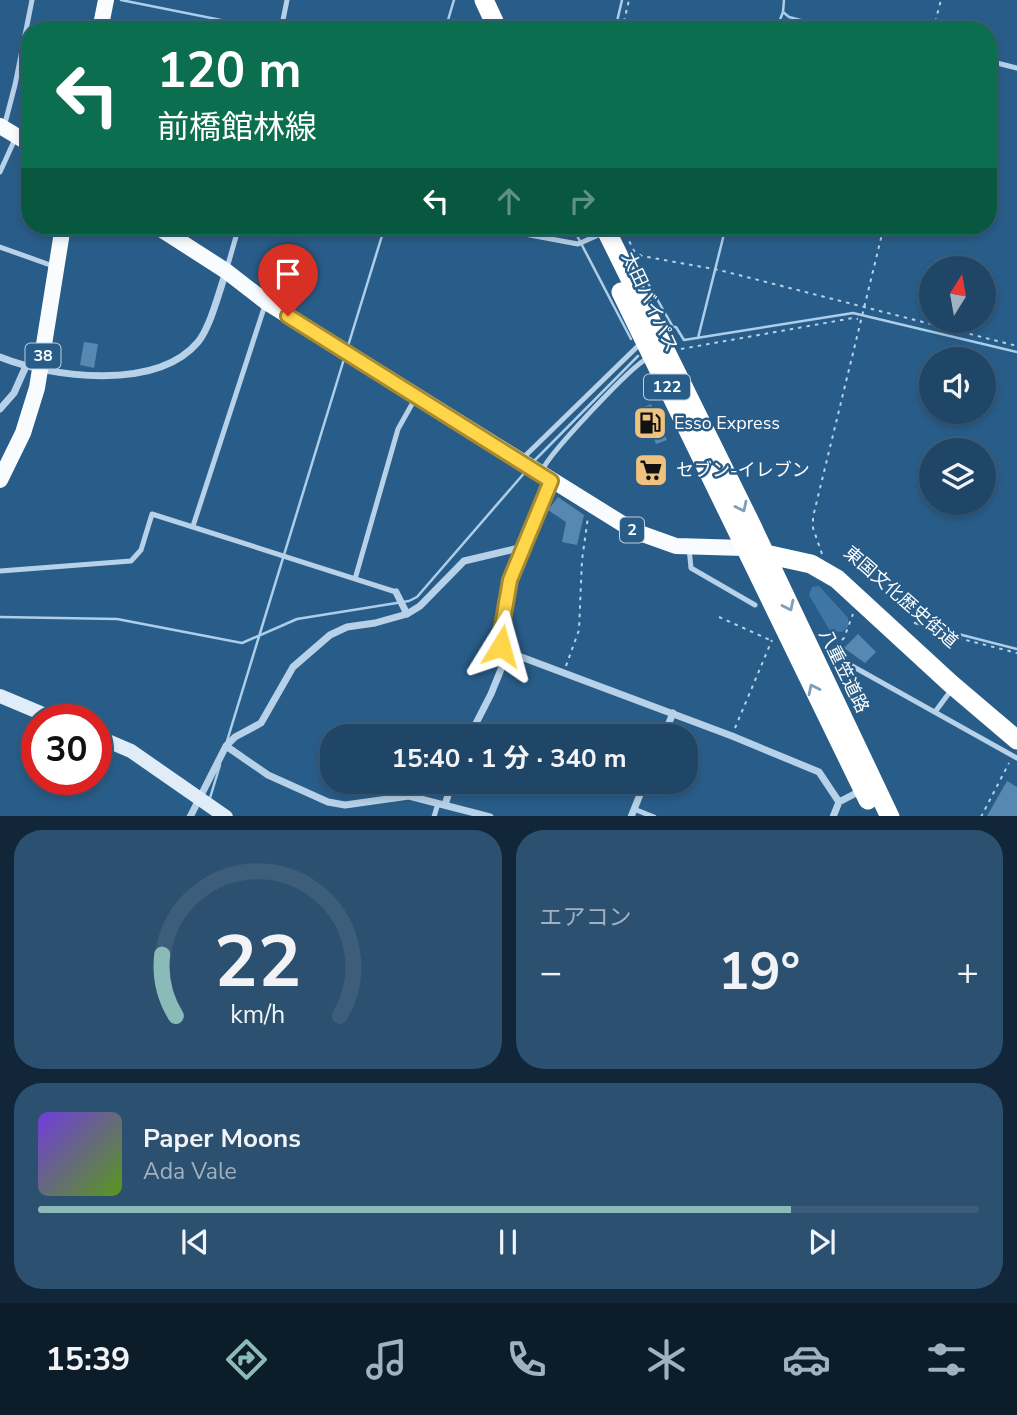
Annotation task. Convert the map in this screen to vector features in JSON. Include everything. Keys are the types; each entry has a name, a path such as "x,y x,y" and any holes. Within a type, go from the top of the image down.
{"highway":[{"path":"484,0 494,21"},
{"path":"496,0 506,21"},
{"name":"太田バイパス","path":"607,235 654,351 756,549"},
{"name":"東国文化歴史街道","path":"756,549 793,547 822,558 846,575 1017,724"},
{"name":"東国文化歴史街道","path":"756,549 802,561 824,570 854,593 954,687 1013,752"},
{"name":"八重笠道路","path":"756,549 876,816"},
{"name":"八重笠道路","path":"756,549 890,816"}],"main road":[{"path":"102,21 106,0"},
{"name":"38","path":"0,480 26,424 34,368 62,235"},
{"name":"2","path":"170,235 226,271 266,302 594,508 650,538 689,547 756,549"}],"street":[{"path":"0,357 34,368 71,374 135,374 161,367 198,342 226,271"},
{"path":"0,409 34,368"},
{"path":"534,470 523,547 510,580 501,646 508,652 673,713 818,772 839,802"},
{"path":"191,816 230,740 261,723 293,667 330,635 347,627 386,621 419,606 464,561 523,547"},
{"path":"398,594 406,610"},
{"path":"476,724 508,652"},
{"path":"0,696 21,705"},
{"path":"668,724 673,713"},
{"path":"112,743 131,751 225,816"},
{"path":"226,746 268,775 328,802 345,804 409,796 486,816"},
{"path":"833,816 839,802 863,790"},
{"path":"441,804 446,794"},
{"path":"633,813 640,794"}],"lane":[{"path":"28,21 32,0"},
{"path":"283,21 287,0"},
{"path":"0,172 12,134 15,85 21,55"},
{"path":"997,63 1017,68"},
{"path":"226,271 236,235"},
{"path":"530,235 578,244 594,235"},
{"path":"0,247 57,268"},
{"path":"193,526 266,302"},
{"path":"534,470 634,347 654,351"},
{"path":"534,470 654,351"},
{"path":"355,579 398,429 416,397"},
{"path":"0,571 131,561 141,550 152,514 398,594"},
{"path":"689,547 691,568 755,605"},
{"path":"845,662 1013,752"},
{"path":"934,712 954,687"},
{"path":"435,816 441,804"}],"path":[{"path":"624,21 629,0"},
{"path":"935,21 941,0"},
{"path":"613,235 642,256 719,270 1017,346"},
{"path":"822,558 823,552 813,528 813,517 859,319 882,235"},
{"path":"654,351 859,319"},
{"path":"564,671 579,630 583,544 588,518 594,508"},
{"path":"825,658 844,638 855,616 845,606"},
{"path":"719,617 771,640 732,736"},
{"path":"958,638 1017,653"},
{"path":"828,653 834,659"},
{"path":"981,816 1013,752"}],"shaded area":[{"path":"819,586 848,618 848,627 842,632 830,631 809,595 812,587"}],"building":[{"path":"84,342 98,344 94,368 80,365"},
{"path":"651,404 667,440 656,444 641,408"},
{"path":"651,453 662,480 648,486 637,459"},
{"path":"558,497 584,515 577,545 562,542 566,522 548,510"},
{"path":"858,634 876,652 865,663 844,648"},
{"path":"1007,781 1017,787 1017,816 987,816"}],"waterway":[{"path":"121,0 226,21"},
{"path":"448,21 454,0"},
{"path":"617,21 622,0"},
{"path":"784,0 783,12 789,17 804,21"},
{"path":"780,21 783,12"},
{"path":"348,346 382,235"},
{"path":"577,235 631,339"},
{"path":"698,338 724,235"},
{"path":"637,264 673,327 676,327 684,340 853,313 1017,352"},
{"path":"535,460 638,356"},
{"path":"227,741 344,359"},
{"path":"0,617 117,619 242,643 297,619 409,601 417,597 526,471"},
{"path":"915,623 1017,649"},
{"path":"210,798 220,765"}],"place":[{"name":"Esso Express","path":"650,423"},
{"name":"セブン-イレブン","path":"651,470"}],"route":[{"path":"288,316 551,481 510,580 501,646"}]}
